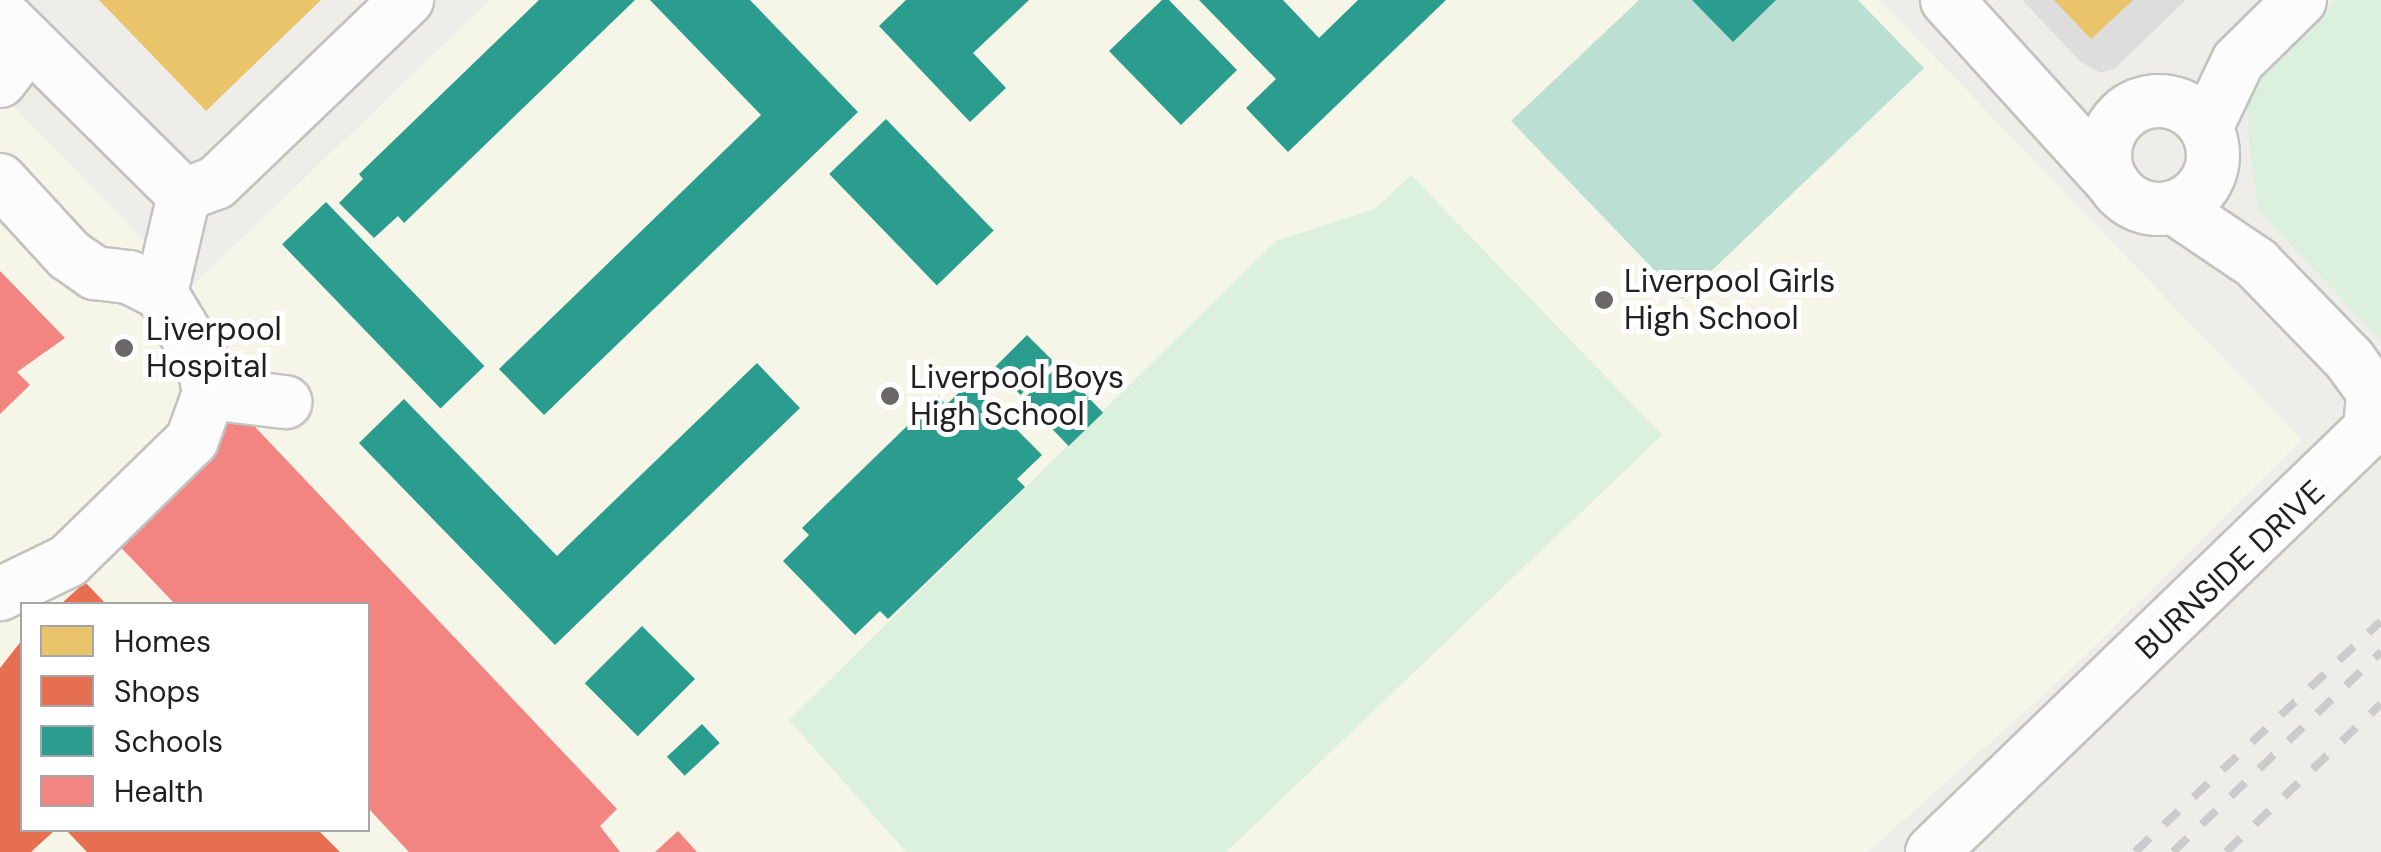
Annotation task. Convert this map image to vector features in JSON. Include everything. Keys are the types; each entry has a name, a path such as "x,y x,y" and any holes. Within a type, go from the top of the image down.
{"street":[{"path":"161,293 200,189 407,0"},
{"path":"1947,0 2044,102 2114,184 2140,206 2173,208 2200,190 2209,144 2238,61 2300,0"},
{"path":"2114,184 2105,152 2133,111 2259,0"},
{"path":"10,46 200,189"},
{"path":"2044,102 2133,111 2182,106 2209,144"},
{"name":"BURNSIDE DRIVE","path":"2209,144 2256,264"},
{"path":"0,180 68,255 95,273 129,277 161,293 202,362 209,393 192,440 68,561 0,594"},
{"name":"BURNSIDE DRIVE","path":"1932,852 2370,430 2373,392 2363,374 2256,264 2173,208"},
{"path":"209,393 285,402"}],"shaded area":[{"path":"490,0 1880,0 2302,440 2061,679 1868,852 0,852 0,92 190,288"},
{"path":"2022,0 2186,0 2115,68 2101,73 2081,62"}],"green space":[{"path":"1639,0 1858,0 1924,68 1682,299 1511,121"},
{"path":"2337,0 2381,0 2381,340 2258,210 2249,142 2247,97 2253,83"},
{"path":"1411,175 1662,435 1226,852 906,852 789,720 1276,241 1375,209"}],"building: Homes":[{"path":"99,0 321,0 206,111"},
{"path":"2054,0 2133,0 2091,39"}],"building: Shops":[{"path":"85,582 104,602 63,602"},
{"path":"20,643 20,832 53,832 31,852 0,852 0,668"},
{"path":"68,832 320,832 340,852 87,852"}],"building: Schools":[{"path":"539,0 635,0 404,223 398,216 374,238 339,203 363,179 359,174"},
{"path":"650,0 750,0 858,112 544,415 499,369 761,115"},
{"path":"906,0 1029,0 973,53 1006,88 970,122 879,26"},
{"path":"1162,0 1169,0 1237,70 1181,125 1109,51"},
{"path":"1199,0 1283,0 1319,38 1358,0 1446,0 1288,152 1246,108 1276,79"},
{"path":"1692,0 1776,0 1733,42"},
{"path":"886,119 994,230 937,285 829,174"},
{"path":"326,202 484,366 441,408 282,244"},
{"path":"1027,335 1054,362 1021,395 994,368"},
{"path":"757,363 800,408 555,645 359,443 404,399 557,556"},
{"path":"1058,366 1103,413 1069,446 1023,399"},
{"path":"970,382 1042,455 1017,479 1025,487 888,619 880,611 855,635 783,561 809,535 802,528 938,396 946,405"},
{"path":"642,626 695,679 638,736 585,683"},
{"path":"702,724 720,743 685,776 667,757"}],"building: Health":[{"path":"0,271 65,338 17,372 30,385 0,414"},
{"path":"240,411 617,809 600,826 620,852 409,852 370,810 370,602 173,602 109,535"},
{"path":"678,831 697,852 655,852"}],"railway":[{"path":"2135,852 2381,621"},
{"path":"2173,852 2381,652"},
{"path":"2226,852 2381,704"}],"place":[{"name":"Liverpool Girls High School","path":"1604,300"},
{"name":"Liverpool Hospital","path":"124,348"},
{"name":"Liverpool Boys High School","path":"890,396"}]}
